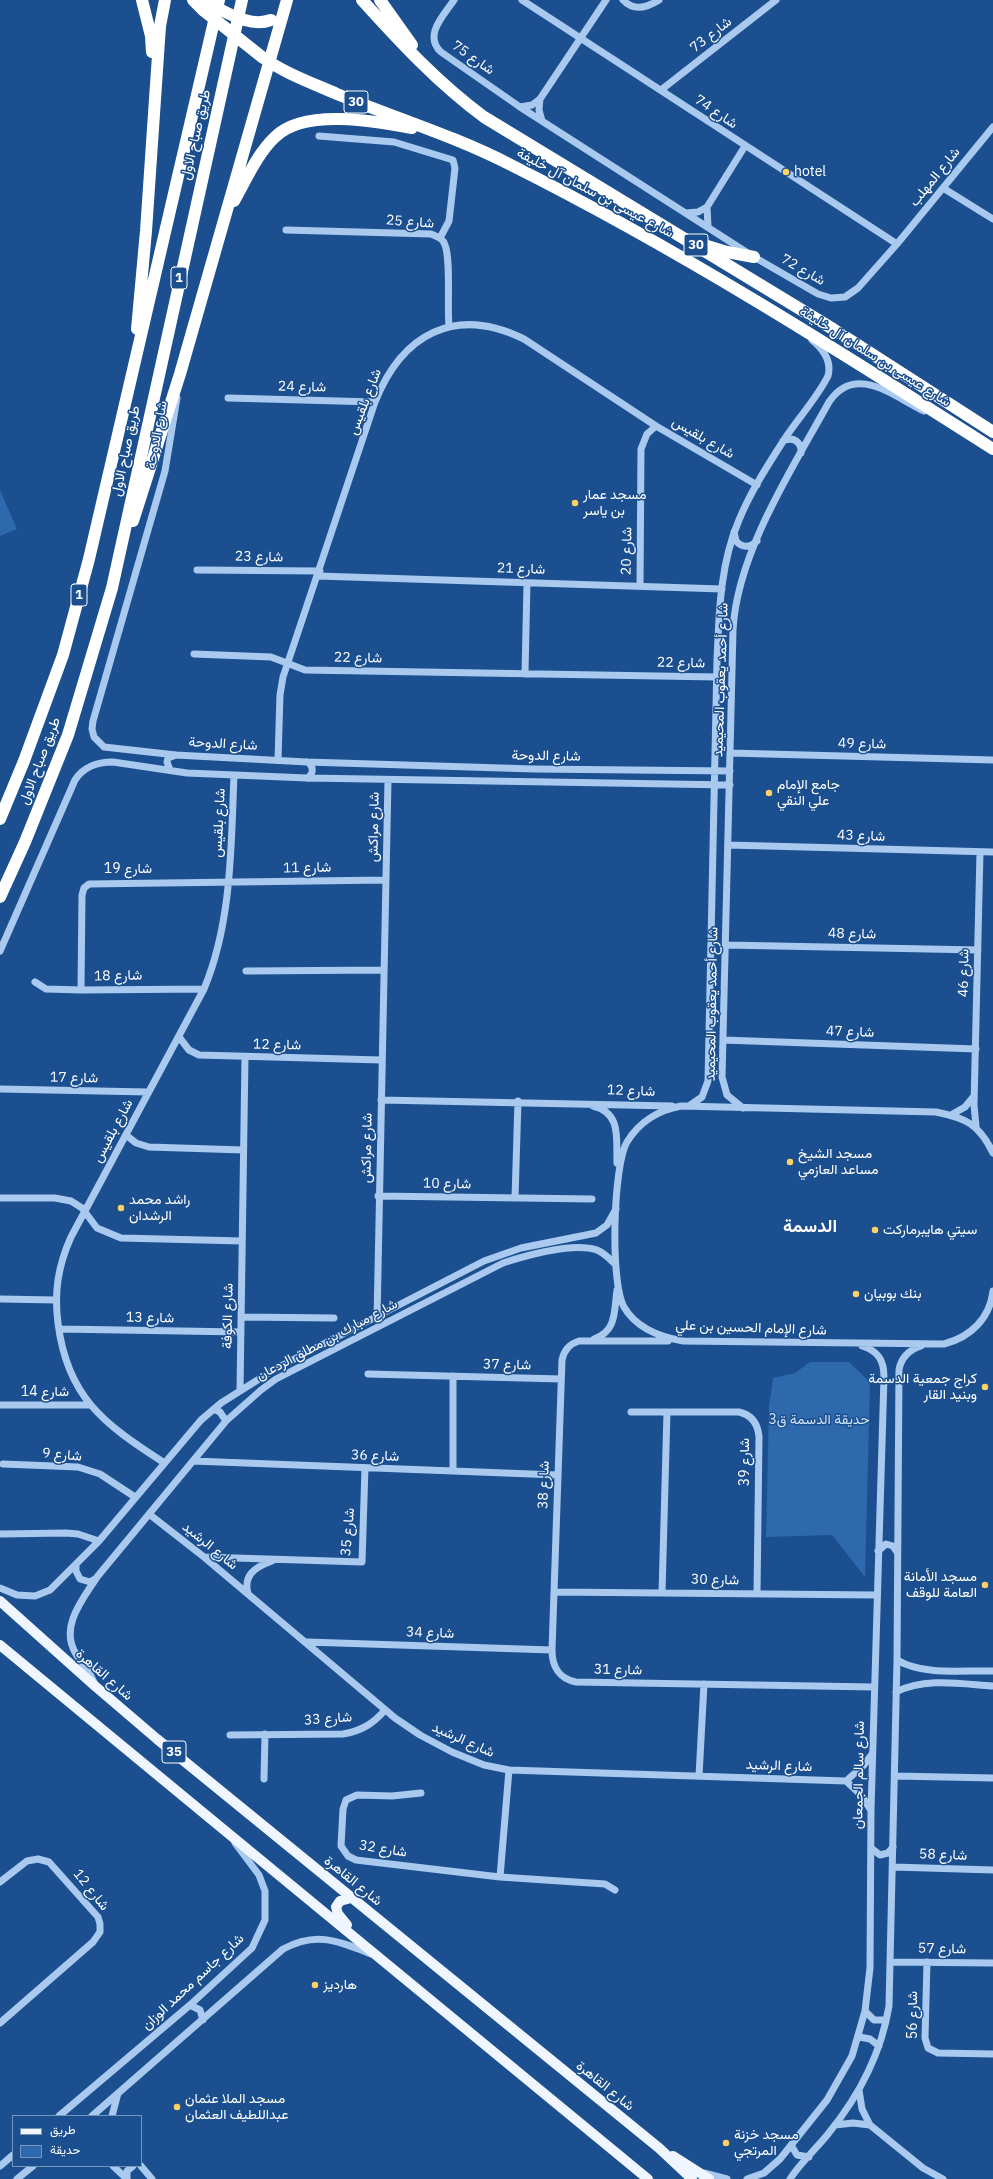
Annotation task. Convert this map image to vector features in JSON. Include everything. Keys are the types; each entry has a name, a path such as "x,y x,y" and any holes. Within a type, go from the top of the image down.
{"highway":[{"path":"142,0 151,36 155,98"},
{"path":"135,364 147,223 160,26 166,0"},
{"name":"شارع عيسى بن سلمان آل خليفة","path":"193,0 207,3 266,59 352,100 446,135 548,183 648,238 774,312 993,448"},
{"name":"طريق صباح الاول","path":"0,897 25,842 68,735 120,556 132,490 242,0"},
{"name":"شارع عيسى بن سلمان آل خليفة","path":"362,0 406,49 458,98 484,117 833,329 993,432"},
{"path":"380,0 430,71"},
{"path":"207,3 247,21 259,23 271,20 287,1"},
{"path":"120,556 180,374 224,218 266,59 287,1"},
{"name":"طريق صباح الاول","path":"0,819 24,761 63,655 89,559 135,364 207,3"},
{"path":"224,218 261,155 276,136 294,126 315,119 371,122 446,135"},
{"path":"688,240 727,252 754,256"}],"main road":[{"name":"شارع القاهرة","path":"0,1602 95,1686 659,2148 695,2175 709,2179"},
{"name":"35","path":"0,1645 232,1838 350,1933"},
{"path":"352,1898 340,1901 336,1907 336,1911 347,1926 350,1933 648,2179"}],"street":[{"name":"شارع 75","path":"454,0 434,30 434,38 438,50 520,107"},
{"name":"شارع 74","path":"522,0 897,244"},
{"path":"520,107 532,105 540,99 606,0"},
{"path":"624,0 628,5 637,8 649,6 659,0"},
{"name":"شارع 73","path":"661,90 776,0"},
{"path":"540,99 539,110 542,121"},
{"name":"شارع 72","path":"520,107 754,256 818,294 836,299 853,293 897,244"},
{"name":"شارع المهلب","path":"897,244 993,127"},
{"path":"319,136 394,142 453,160 455,168 449,222 440,238"},
{"path":"686,213 698,212 707,207 745,146"},
{"path":"943,188 993,219"},
{"path":"707,207 708,227"},
{"name":"شارع 25","path":"286,230 431,234 440,238 445,244 448,254 447,308 449,326"},
{"name":"شارع أحمد يعقوب المحيميد","path":"685,1106 702,1097 708,1081 717,677 722,589 727,557 734,532 757,484 783,440 826,380 830,369 828,360 820,348 774,312"},
{"name":"شارع بلقيس","path":"278,760 280,695 287,664 319,573 375,402 387,375 404,353 422,340 449,326 477,324 510,332 524,339 656,426 757,484"},
{"name":"شارع الدوحة","path":"180,374 165,471 92,726 96,740 104,747 176,755 308,762 534,769 730,771"},
{"name":"شارع أحمد يعقوب المحيميد","path":"744,1108 730,1099 724,1088 723,1040 734,618 741,582 757,541 801,453 832,398 842,388 852,383 875,387 970,434"},
{"name":"شارع 24","path":"228,398 375,402"},
{"name":"شارع 20","path":"640,586 641,449 645,437 656,426"},
{"path":"783,440 789,438 796,440 801,446 801,453"},
{"path":"734,532 736,541 741,545 750,546 757,541"},
{"name":"شارع 23","path":"197,570 319,573"},
{"name":"شارع 21","path":"319,573 722,589"},
{"path":"525,674 527,582"},
{"name":"شارع 22","path":"194,654 272,657 305,670 717,677"},
{"name":"شارع 49","path":"730,754 993,760"},
{"path":"170,770 167,762 168,758 176,755"},
{"name":"شارع الدوحة","path":"0,951 75,780 82,772 96,764 109,762 170,770 234,775 307,778 730,785"},
{"path":"307,778 311,775 313,770 308,762"},
{"name":"شارع بلقيس","path":"163,1462 125,1436 90,1405 78,1388 70,1373 59,1329 56,1300 57,1277 61,1262 86,1212 204,988 219,946 228,882 234,775"},
{"name":"شارع مراكش","path":"378,1326 376,1317 378,1196 388,780"},
{"name":"شارع 43","path":"728,845 993,852"},
{"name":"شارع 46","path":"976,1126 975,1094 980,852"},
{"name":"شارع 11","path":"228,882 386,880"},
{"name":"شارع 19","path":"81,990 82,895 84,888 89,884 228,882"},
{"name":"شارع 48","path":"726,945 978,950"},
{"path":"246,971 384,970"},
{"name":"شارع 18","path":"35,982 46,988 81,990 204,988"},
{"name":"شارع 12","path":"179,1037 187,1049 196,1054 245,1057 382,1060"},
{"name":"شارع 47","path":"723,1040 976,1049"},
{"name":"شارع الكوفة","path":"240,1391 245,1057"},
{"name":"شارع 17","path":"0,1089 148,1092"},
{"path":"951,1115 965,1107 975,1094"},
{"name":"شارع 12","path":"381,1100 518,1101 685,1106"},
{"path":"515,1198 518,1101"},
{"name":"شارع 12","path":"580,1103 602,1109 614,1119 618,1174"},
{"name":"شارع الإمام الحسين بن علي","path":"993,1153 988,1142 976,1126 951,1115 936,1112 685,1106 661,1112 639,1127 624,1149 618,1174 614,1263 624,1307 637,1322 660,1336 682,1340 856,1344 944,1344 962,1337 990,1312 993,1292"},
{"path":"126,1134 136,1143 149,1147 243,1150"},
{"name":"شارع 10","path":"378,1196 592,1199"},
{"path":"0,1198 61,1198 75,1202 86,1212 97,1228 121,1238 242,1241"},
{"name":"شارع مبارك بن مطلق الردعان","path":"0,1588 17,1595 42,1594 50,1590 76,1566 99,1541 163,1462 201,1420 240,1391 275,1369 495,1256 532,1246 596,1233 607,1225 617,1207"},
{"name":"شارع مبارك بن مطلق الردعان","path":"95,1686 90,1672 74,1650 71,1632 72,1620 75,1612 97,1577 226,1421 268,1384 489,1268 516,1259 552,1251 578,1248 601,1252 614,1263"},
{"name":"شارع 38","path":"590,1340 606,1334 611,1328 618,1285"},
{"path":"0,1299 56,1300"},
{"path":"241,1316 334,1318"},
{"name":"شارع 13","path":"59,1329 241,1332"},
{"name":"شارع 38","path":"552,1650 561,1379 562,1360 566,1349 576,1342 590,1340 682,1340"},
{"name":"شارع سالم الجمعان","path":"747,2179 764,2173 780,2159 838,2083 852,2056 859,2037 865,2011 870,1968 871,1810 876,1595 884,1371 882,1361 878,1354 856,1344"},
{"path":"790,2179 835,2125 860,2090 871,2069 886,2020 890,1990 895,1776 899,1370 902,1359 907,1353 925,1345"},
{"name":"شارع 37","path":"368,1374 561,1379"},
{"path":"453,1376 453,1471"},
{"name":"شارع 14","path":"0,1405 90,1405"},
{"path":"214,1409 220,1412 226,1421"},
{"name":"شارع 39","path":"631,1412 739,1412 747,1415 756,1424 759,1437 757,1594"},
{"path":"662,1593 667,1412"},
{"name":"شارع 36","path":"193,1461 558,1475"},
{"name":"شارع 9","path":"3,1464 78,1467 100,1474 135,1497"},
{"name":"شارع 35","path":"204,1557 362,1562 364,1468"},
{"name":"شارع الرشيد","path":"149,1514 204,1557 385,1710 408,1727 440,1746 472,1761 509,1770 846,1781"},
{"path":"0,1534 66,1533 78,1534 99,1541"},
{"path":"878,1551 886,1544 893,1546 897,1552"},
{"name":"شارع 35","path":"248,1594 246,1581 251,1572 276,1560"},
{"path":"76,1566 77,1575 85,1582 90,1582 97,1577"},
{"name":"شارع 30","path":"554,1592 876,1595"},
{"name":"شارع 34","path":"306,1642 552,1650"},
{"name":"شارع 31","path":"552,1650 553,1663 557,1671 562,1676 574,1682 874,1687"},
{"path":"897,1660 920,1669 993,1671"},
{"path":"896,1692 907,1687 928,1683 993,1686"},
{"path":"699,1776 704,1684"},
{"name":"شارع 33","path":"230,1735 354,1732 370,1724 385,1710"},
{"path":"264,1779 265,1734"},
{"path":"871,1810 862,1796 846,1781 864,1765 873,1753"},
{"path":"500,1877 509,1770"},
{"path":"895,1776 993,1778"},
{"name":"شارع 32","path":"421,1793 392,1796 357,1795 349,1798 344,1804 340,1841 345,1853 356,1860 500,1877 605,1884 615,1890"},
{"name":"شارع جاسم محمد الوزان","path":"60,2115 190,2005 252,1948 265,1920 266,1900 259,1875 232,1838"},
{"path":"871,1848 880,1855 888,1853 893,1847"},
{"name":"شارع 12","path":"0,1882 26,1861 38,1859 49,1862 96,1913 100,1920 100,1928 94,1942 0,2024"},
{"name":"شارع 58","path":"893,1867 993,1870"},
{"path":"93,2115 276,1955 300,1942 319,1939 338,1941 383,1960"},
{"name":"شارع 57","path":"891,1962 993,1963"},
{"name":"شارع 56","path":"927,1962 925,2038 928,2048 938,2053 993,2054"},
{"path":"190,2005 200,2010 203,2020"},
{"path":"865,2011 874,2020 886,2020"},
{"path":"859,2037 870,2039 879,2046"},
{"path":"860,2090 862,2108 870,2125 923,2168 943,2179"},
{"path":"112,2115 118,2093"},
{"path":"835,2125 852,2123 870,2125"},
{"path":"791,2145 797,2156 809,2157"},
{"path":"0,2166 12,2156"},
{"path":"17,2179 32,2167"},
{"path":"114,2167 127,2179"},
{"path":"127,2179 127,2171 132,2167"},
{"path":"142,2167 152,2179"},
{"path":"695,2175 727,2179"}],"green space":[{"path":"0,490 17,529 0,536"},
{"name":"حديقة الدسمة ق3","path":"810,1362 849,1362 870,1382 865,1577 832,1535 766,1537 769,1406 773,1378 795,1373"}],"place":[{"name":"hotel","path":"786,172"},
{"name":"مسجد عمار بن ياسر","path":"575,503"},
{"name":"جامع الإمام علي النقي","path":"769,793"},
{"name":"مسجد الشيخ مساعد العازمي","path":"790,1162"},
{"name":"راشد محمد الرشدان","path":"121,1208"},
{"name":"سيتي هايبرماركت","path":"875,1230"},
{"name":"بنك بوبيان","path":"856,1294"},
{"name":"كراج جمعية الدسمة وبنيد القار","path":"985,1387"},
{"name":"مسجد الأمانة العامة للوقف","path":"985,1585"},
{"name":"هارديز","path":"315,1985"},
{"name":"مسجد الملا عثمان عبداللطيف العثمان","path":"177,2107"},
{"name":"مسجد خزنة المرتجي","path":"726,2143"}],"district":[{"name":"الدسمة","path":"810,1227"}]}
